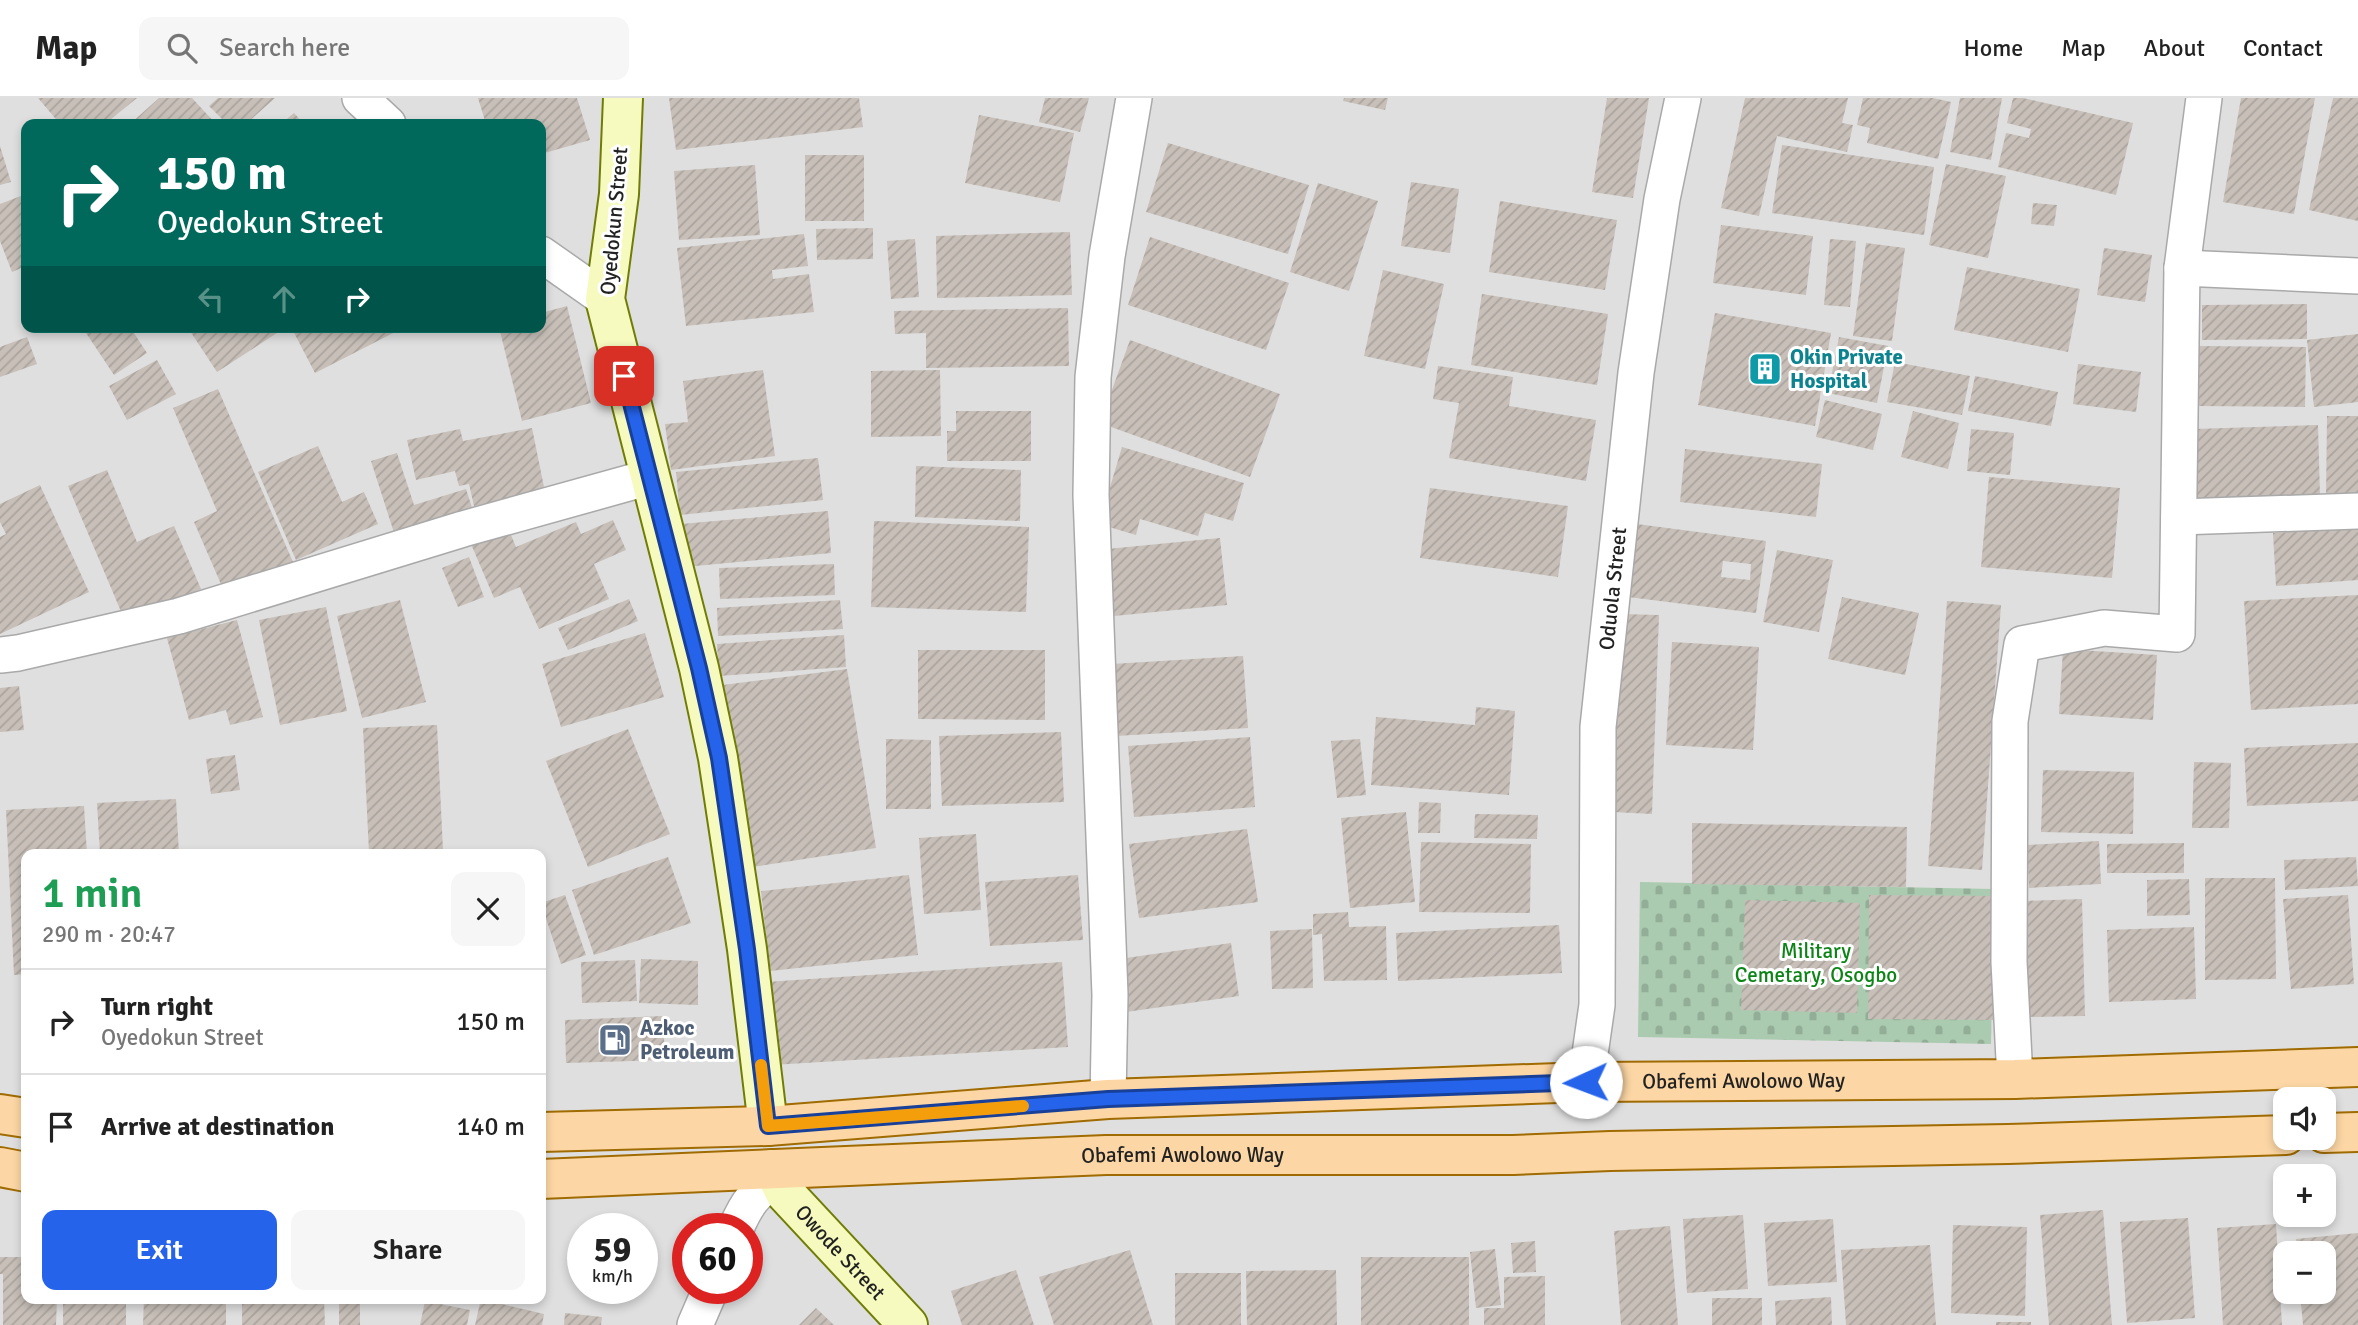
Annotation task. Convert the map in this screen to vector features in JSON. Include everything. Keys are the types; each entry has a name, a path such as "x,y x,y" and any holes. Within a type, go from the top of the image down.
{"main road":[{"name":"Obafemi Awolowo Way","path":"546,1132 768,1126 1108,1099 1586,1082 2015,1079 2358,1067"},
{"path":"0,1114 21,1117"},
{"path":"2336,1133 2358,1132"},
{"name":"Obafemi Awolowo Way","path":"546,1179 775,1173 1106,1155 1513,1155 2273,1135"},
{"path":"0,1167 21,1171"}],"street":[{"path":"360,98 383,119"},
{"name":"Oyedokun Street","path":"623,98 619,194 605,299 699,668 719,758 747,949 768,1126"},
{"path":"1108,1099 1110,995 1091,495 1093,377 1107,256 1134,98"},
{"name":"Oduola Street","path":"1586,1082 1597,1005 1598,727 1636,373 1662,199 1683,98"},
{"path":"2015,1079 2009,962 2010,721 2022,644 2104,628 2177,634 2182,268 2204,98"},
{"path":"546,258 605,299"},
{"path":"2182,268 2358,275"},
{"path":"0,654 18,653 179,616 463,529 650,477"},
{"path":"2179,517 2358,512"},
{"path":"743,1213 747,1203 775,1173"},
{"name":"Owode Street","path":"775,1173 785,1193 908,1325"},
{"path":"695,1325 704,1304"}],"shaded area":[{"path":"0,98 2358,98 2358,1325 0,1325"}],"green space":[{"name":"Military Cemetary, Osogbo","path":"1640,882 1994,889 1991,1044 1638,1037"}],"building":[{"path":"38,98 137,98 111,119 56,119"},
{"path":"159,98 192,98 211,119 136,119"},
{"path":"218,98 275,98 252,119 222,119 209,106"},
{"path":"478,98 577,98 590,140 546,153 546,119 484,119"},
{"path":"669,98 859,98 863,127 676,150"},
{"path":"1045,98 1089,98 1080,132 1039,122"},
{"path":"1344,98 1388,98 1385,110 1343,101"},
{"path":"1607,98 1649,98 1633,198 1592,192"},
{"path":"1745,98 1848,98 1842,123 1853,125 1847,152 1777,136 1759,216 1721,208"},
{"path":"1863,98 1933,98 1951,102 1938,159 1867,143 1870,128 1857,125"},
{"path":"1960,98 2002,98 1991,160 1950,152"},
{"path":"2013,98 2133,123 2116,195 1998,167 2006,133 2029,138 2031,129 2007,123"},
{"path":"2241,98 2315,98 2294,214 2223,202"},
{"path":"2333,98 2358,98 2358,221 2309,210"},
{"path":"294,113 299,119 287,119"},
{"path":"979,115 1074,133 1060,202 965,183"},
{"path":"1168,143 1309,185 1288,254 1146,212"},
{"path":"1782,145 1934,167 1924,235 1772,213"},
{"path":"0,146 11,182 0,185"},
{"path":"805,155 864,155 864,221 805,221"},
{"path":"1946,164 2006,176 1988,258 1929,245"},
{"path":"755,165 760,235 679,240 674,171"},
{"path":"1411,182 1459,189 1450,253 1401,246"},
{"path":"1318,183 1378,201 1349,291 1290,272"},
{"path":"21,196 21,268 12,272 0,241 0,204"},
{"path":"1500,201 1617,220 1605,290 1489,272"},
{"path":"2033,203 2057,205 2054,226 2031,224"},
{"path":"1721,225 1813,236 1806,295 1713,283"},
{"path":"873,228 873,259 817,260 816,229"},
{"path":"1070,232 1072,295 937,298 936,236"},
{"path":"804,234 808,266 772,270 773,279 809,274 814,312 686,326 677,248"},
{"path":"1150,237 1289,283 1266,350 1128,305"},
{"path":"915,239 919,297 891,299 887,241"},
{"path":"1830,239 1856,241 1850,307 1824,305"},
{"path":"1866,243 1905,248 1892,341 1853,336"},
{"path":"2104,248 2152,255 2145,302 2097,295"},
{"path":"1967,267 2080,289 2068,352 1954,330"},
{"path":"1383,270 1444,284 1425,369 1364,356"},
{"path":"1482,294 1608,314 1597,385 1471,365"},
{"path":"2307,304 2307,339 2202,340 2202,305"},
{"path":"567,306 591,403 522,421 500,333 546,333 546,312"},
{"path":"1068,308 1069,366 926,368 926,333 895,334 894,311"},
{"name":"Okin Private Hospital","path":"1715,313 1831,333 1815,426 1698,405"},
{"path":"86,333 134,333 147,353 114,375"},
{"path":"191,333 277,333 217,372"},
{"path":"294,333 393,333 315,373"},
{"path":"2358,334 2358,402 2314,407 2307,340"},
{"path":"27,337 37,364 0,377 0,347"},
{"path":"1839,337 1888,346 1877,403 1828,393"},
{"path":"1130,340 1280,394 1250,477 1100,423"},
{"path":"2197,346 2306,347 2305,407 2196,406"},
{"path":"157,360 176,394 127,420 109,386"},
{"path":"1895,362 1970,376 1962,415 1887,402"},
{"path":"2078,364 2141,372 2136,412 2073,404"},
{"path":"1438,366 1513,377 1509,406 1596,420 1586,481 1449,458 1459,403 1433,399"},
{"path":"763,370 775,456 671,470 665,424 688,422 683,381"},
{"path":"940,370 941,436 871,437 871,371"},
{"path":"1975,376 2058,392 2051,426 1968,411"},
{"path":"218,389 293,562 224,591 194,522 217,511 173,408"},
{"path":"1825,400 1882,414 1873,450 1816,437"},
{"path":"956,411 1031,411 1031,461 947,461 947,431 956,431"},
{"path":"1913,411 1959,423 1948,469 1901,457"},
{"path":"2327,416 2358,416 2358,497 2326,497"},
{"path":"2318,425 2320,496 2197,500 2194,429"},
{"path":"532,428 545,492 474,506 469,484 459,486 455,471 416,480 407,440 460,429 463,441"},
{"path":"1971,429 2014,433 2010,475 1967,471"},
{"path":"318,446 342,502 364,492 378,524 296,560 258,472"},
{"path":"1122,447 1244,483 1233,521 1205,513 1198,536 1140,519 1136,535 1099,524"},
{"path":"1685,449 1822,464 1816,517 1680,502"},
{"path":"397,453 414,505 466,489 475,517 397,542 371,461"},
{"path":"818,458 823,500 680,515 676,472"},
{"path":"916,466 1021,470 1020,521 915,517"},
{"path":"107,470 137,542 174,526 201,589 125,621 68,486"},
{"path":"1989,477 2120,488 2112,578 1981,567"},
{"path":"40,485 89,592 0,634 0,537 6,534 0,522 0,504"},
{"path":"1430,488 1568,506 1558,577 1420,558"},
{"path":"828,511 831,553 685,567 681,524"},
{"path":"613,520 626,550 594,564 609,599 539,629 520,587 494,598 471,544 508,528 516,547 576,522 581,534"},
{"path":"874,521 1029,527 1026,612 871,607"},
{"path":"1637,524 1766,541 1756,613 1628,597","holes":["1723,561 1751,564 1750,580 1721,577"]},
{"path":"2358,527 2358,580 2276,586 2273,533"},
{"path":"1220,538 1227,605 1114,616 1107,549"},
{"path":"1777,550 1833,560 1819,632 1763,622"},
{"path":"469,557 484,597 458,607 442,568"},
{"path":"834,564 835,595 720,599 719,568"},
{"path":"2358,595 2358,704 2251,710 2244,601"},
{"path":"1842,597 1919,613 1905,675 1828,659"},
{"path":"629,599 638,621 568,650 558,628"},
{"path":"400,600 426,702 362,718 337,616"},
{"path":"840,600 843,629 718,636 717,608"},
{"path":"1947,601 2001,605 1982,870 1928,866"},
{"path":"326,607 347,711 280,725 259,620"},
{"path":"1620,614 1659,615 1652,814 1613,812"},
{"path":"237,620 263,717 230,725 226,710 189,720 167,638"},
{"path":"645,633 664,697 561,727 542,664"},
{"path":"844,635 846,667 719,676 717,644"},
{"path":"1672,642 1759,647 1753,750 1666,745"},
{"path":"2063,649 2157,655 2153,720 2059,714"},
{"path":"918,650 1045,650 1045,720 918,719"},
{"path":"1243,656 1248,728 1116,736 1112,664"},
{"path":"847,669 876,848 753,867 723,685"},
{"path":"19,686 24,730 0,732 0,688"},
{"path":"1476,707 1515,711 1509,795 1371,785 1376,717 1475,725"},
{"path":"437,725 443,849 369,849 363,728"},
{"path":"628,729 670,834 588,867 546,761"},
{"path":"1061,732 1064,802 942,806 939,736"},
{"path":"1250,737 1255,807 1134,817 1128,746"},
{"path":"886,739 931,740 931,809 886,809"},
{"path":"1360,739 1366,795 1337,798 1331,741"},
{"path":"2358,743 2358,801 2247,806 2244,748"},
{"path":"235,755 240,790 211,794 206,759"},
{"path":"2194,762 2231,763 2229,828 2192,828"},
{"path":"2043,770 2134,772 2133,834 2041,832"},
{"path":"176,799 179,849 100,849 97,803"},
{"path":"1419,802 1441,803 1440,833 1418,833"},
{"path":"84,806 87,849 21,849 21,974 14,975 6,810"},
{"path":"1406,812 1415,902 1350,908 1341,818"},
{"path":"1475,814 1538,815 1537,839 1474,838"},
{"path":"1692,823 1907,827 1906,887 1692,884"},
{"path":"1247,829 1258,902 1139,918 1129,844"},
{"path":"976,834 981,910 924,914 919,838"},
{"path":"2099,841 2101,884 2029,888 2027,845"},
{"path":"1421,842 1531,844 1530,913 1419,912"},
{"path":"2184,843 2184,873 2107,873 2107,844"},
{"path":"668,857 691,923 594,955 572,890"},
{"path":"2356,857 2358,886 2285,890 2284,860"},
{"path":"909,875 918,955 770,971 761,891"},
{"path":"1078,875 1083,940 990,946 985,882"},
{"path":"2205,878 2275,878 2276,979 2205,980"},
{"path":"2189,879 2190,915 2147,916 2147,880"},
{"path":"565,895 586,955 561,964 546,918 546,901"},
{"path":"1869,895 1994,896 1993,1020 1868,1019"},
{"path":"2348,895 2354,984 2291,989 2283,899"},
{"path":"2082,899 2085,1016 2025,1017 2022,901"},
{"path":"1745,900 1860,903 1857,1013 1741,1010"},
{"path":"1348,912 1349,927 1386,926 1387,980 1324,981 1322,934 1313,935 1313,914"},
{"path":"1559,925 1562,973 1398,981 1396,933"},
{"path":"2194,927 2196,999 2109,1002 2107,930"},
{"path":"1312,929 1313,988 1272,989 1270,931"},
{"path":"1231,943 1239,996 1126,1012 1119,959"},
{"path":"641,959 698,961 698,1005 639,1003"},
{"path":"635,960 637,1001 582,1003 581,962"},
{"path":"1062,962 1068,1047 772,1065 766,982"},
{"name":"Azkoc Petroleum","path":"663,1016 665,1060 566,1063 565,1020"},
{"path":"2103,1210 2112,1325 2049,1325 2040,1215"},
{"path":"1743,1215 1748,1289 1687,1293 1683,1219"},
{"path":"2188,1218 2195,1318 2127,1323 2120,1222"},
{"path":"1833,1219 1837,1282 1768,1286 1764,1223"},
{"path":"2273,1224 2276,1227 2277,1241 2273,1241 2273,1304 2281,1304 2282,1325 2223,1325 2217,1228"},
{"path":"1953,1225 2027,1227 2025,1316 1951,1313"},
{"path":"1670,1226 1678,1325 1621,1325 1614,1231"},
{"path":"2358,1233 2358,1325 2303,1325 2301,1304 2336,1304 2336,1241 2296,1239"},
{"path":"1535,1241 1536,1272 1513,1273 1511,1243"},
{"path":"1930,1245 1936,1325 1846,1325 1841,1250"},
{"path":"1495,1249 1501,1305 1476,1308 1470,1252"},
{"path":"1130,1250 1153,1325 1054,1325 1039,1277"},
{"path":"0,1257 21,1257 21,1304 57,1304 56,1325 3,1325 3,1274 0,1274"},
{"path":"1361,1257 1469,1257 1469,1325 1361,1325"},
{"path":"1016,1270 1034,1325 962,1325 951,1291"},
{"path":"1336,1270 1337,1325 1247,1325 1246,1271"},
{"path":"1175,1273 1241,1273 1241,1325 1175,1325"},
{"path":"1545,1276 1545,1325 1484,1325 1484,1308 1504,1308 1504,1277"},
{"path":"1831,1297 1832,1325 1776,1325 1775,1301"},
{"path":"1712,1298 1762,1298 1762,1325 1712,1325"},
{"path":"63,1304 126,1304 126,1325 63,1325"},
{"path":"144,1304 226,1304 226,1325 143,1325"},
{"path":"242,1304 324,1304 325,1325 242,1325"},
{"path":"339,1304 360,1304 360,1325 339,1325"},
{"path":"424,1304 470,1310 467,1325 420,1325"},
{"path":"480,1304 502,1304 544,1314 542,1325 475,1325"},
{"path":"816,1308 834,1325 799,1325"},
{"path":"565,1313 602,1317 601,1325 564,1325"},
{"path":"1996,1322 2031,1322 2031,1325 1996,1325"}],"slow traffic":[{"path":"761,1065 768,1126 1023,1106"}],"place":[{"name":"Okin Private Hospital","path":"1765,369"},
{"name":"Azkoc Petroleum","path":"615,1040"}],"route":[{"path":"624,376 699,668 719,758 747,949 768,1126 1108,1099 1586,1082"}]}
